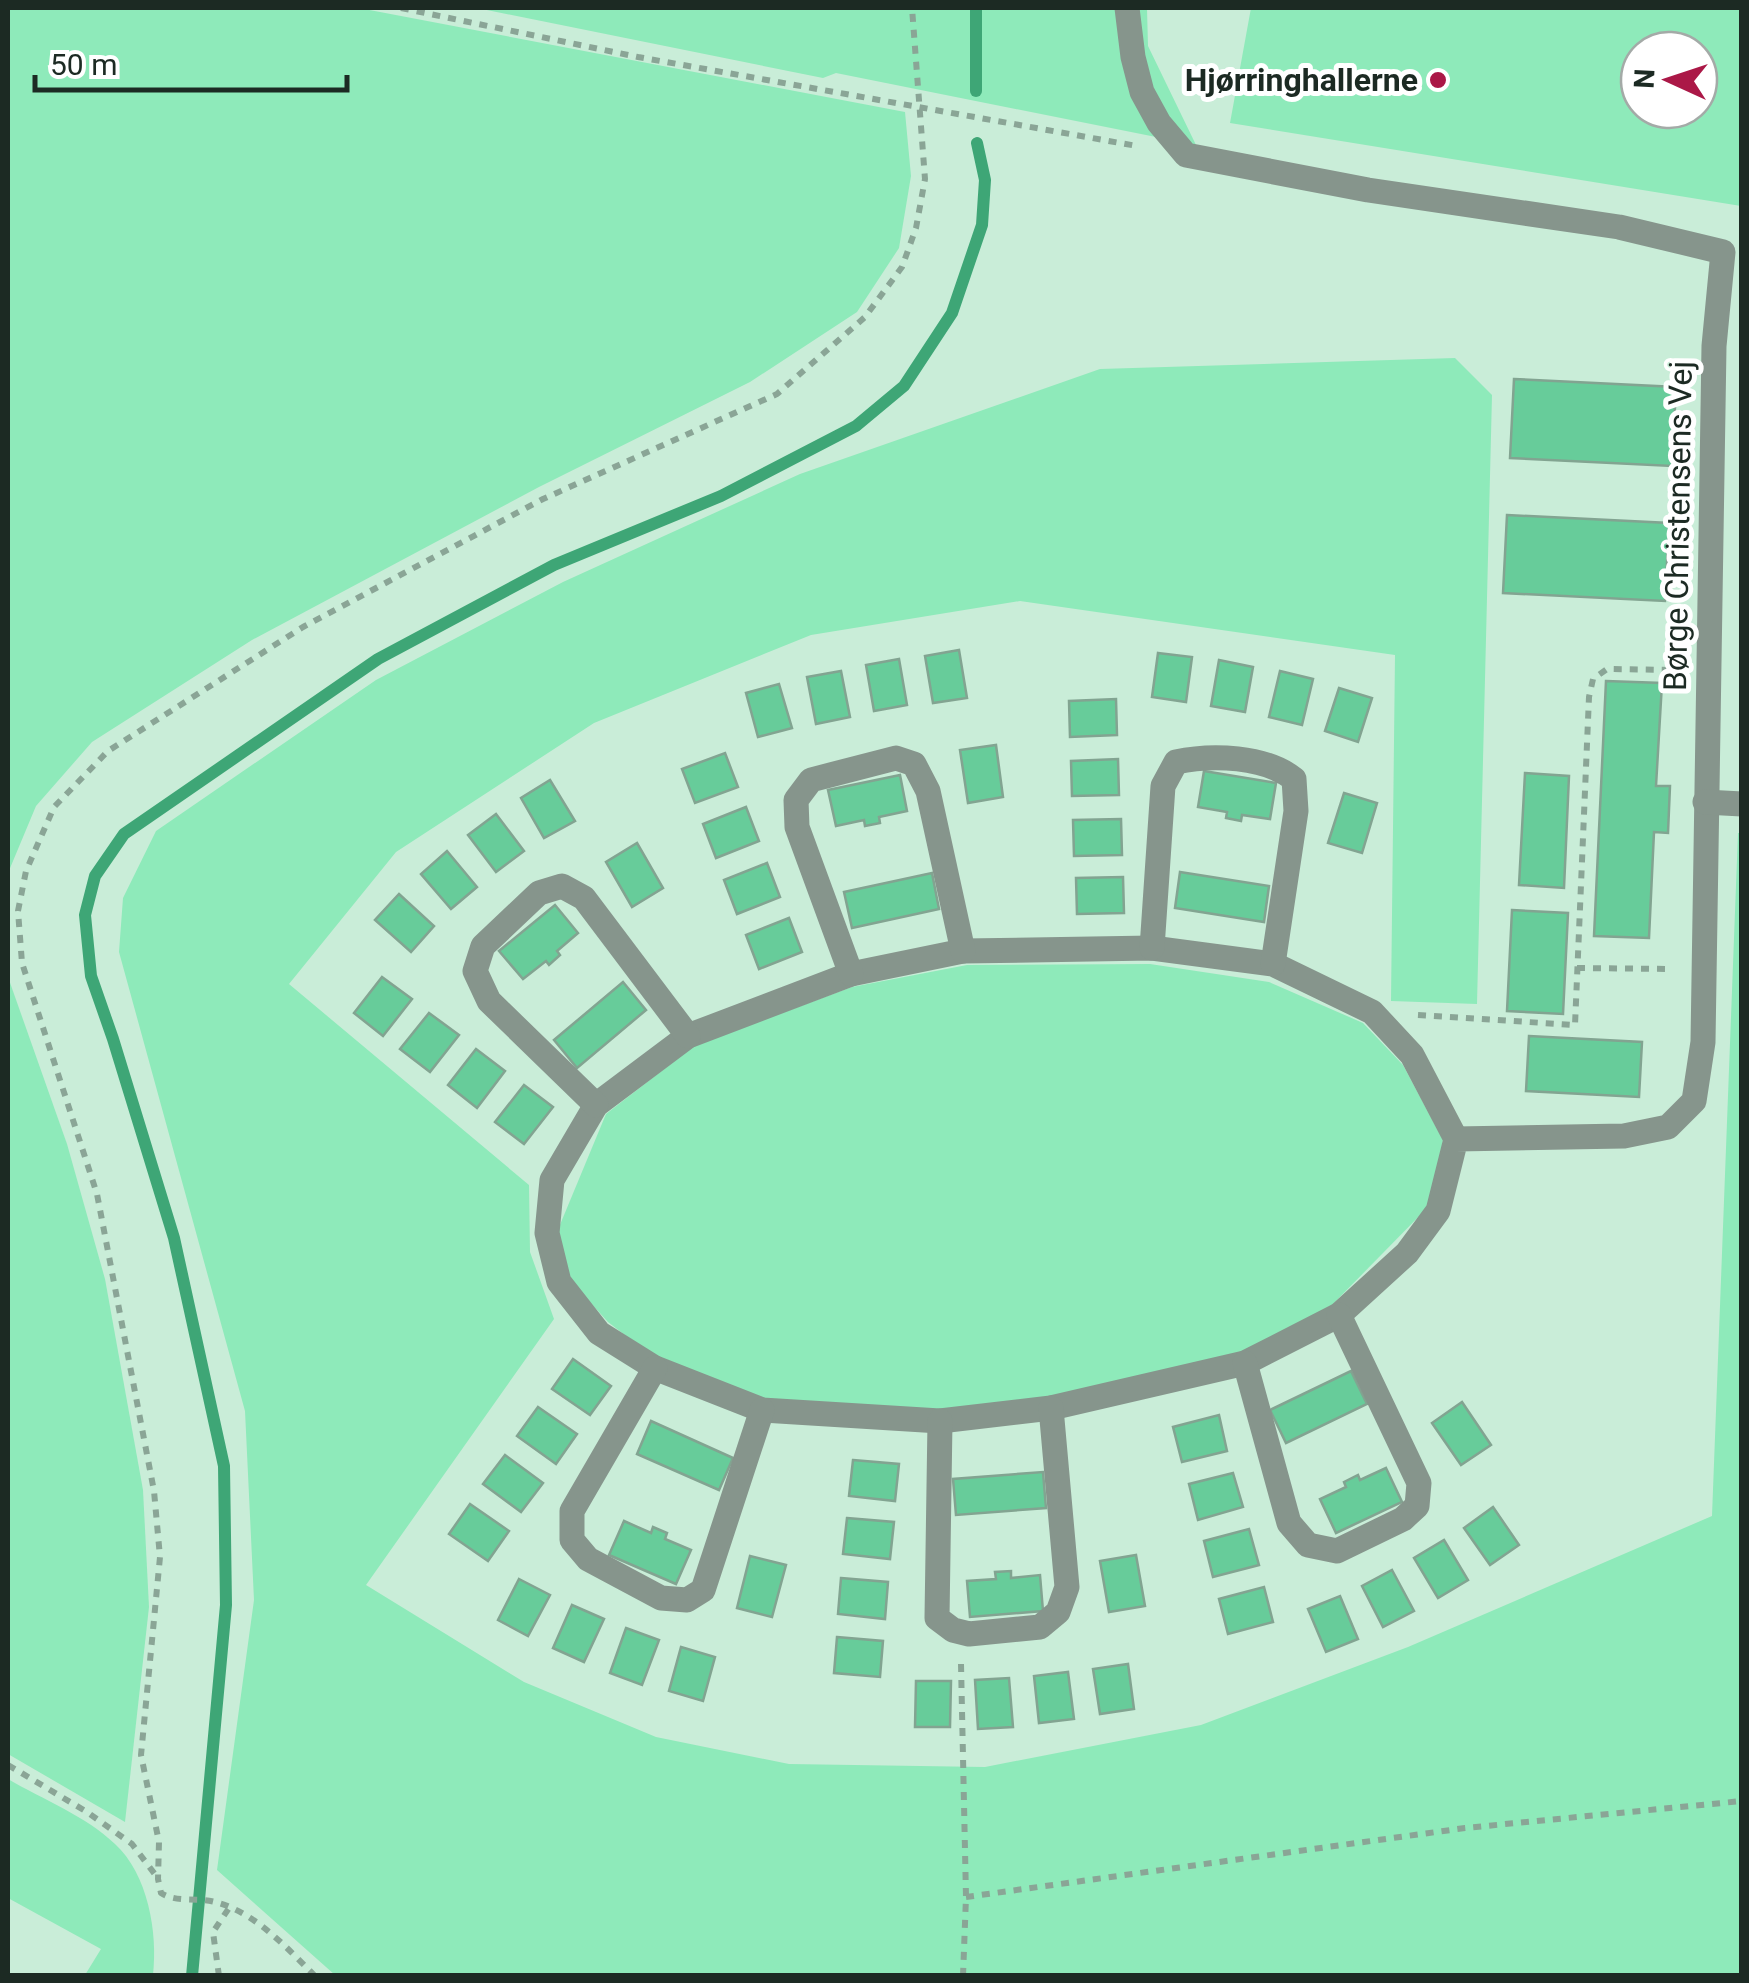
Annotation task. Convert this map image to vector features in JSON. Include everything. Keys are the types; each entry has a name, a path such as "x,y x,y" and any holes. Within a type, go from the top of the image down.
{"street":[{"path":"1127,8 1142,92 1159,123 1186,155"},
{"name":"Børge Christensens Vej","path":"1186,155 1368,190 1618,227 1724,252 1714,346 1703,1042 1694,1101 1668,1127 1624,1136 1456,1140"},
{"path":"1152,948 1163,786 1176,762 1201,756 1278,766 1294,780 1296,811 1272,964"},
{"path":"851,974 797,827 796,800 811,780 896,758 914,764 928,791 963,951"},
{"path":"1705,802 1742,804"},
{"path":"596,1104 489,1001 475,970 483,946 538,893 562,886 584,898 688,1036"},
{"path":"1152,948 1272,964 1372,1012 1412,1056 1456,1140 1438,1212 1407,1253 1339,1315 1245,1363 1051,1408 940,1422 762,1410 655,1368 600,1333 560,1282 547,1233 552,1180 596,1104 688,1036 851,974 963,951 1152,948"},
{"path":"1245,1363 1289,1523 1308,1544 1338,1551 1403,1519 1417,1506 1418,1482 1339,1315"},
{"path":"655,1368 572,1511 572,1540 588,1559 661,1598 688,1600 702,1590 762,1410"},
{"path":"940,1422 937,1618 953,1630 968,1634 1040,1627 1058,1612 1067,1587 1051,1408"}],"path":[{"path":"401,8 657,60 1186,155"},
{"path":"315,1976 273,1934 214,1902 171,1898 162,1893 158,1879 159,1842 141,1755 160,1557 154,1491 97,1194 22,963 18,910 26,871 54,808 108,752 302,626 542,499 777,394 865,317 902,267 916,228 925,178 912,8"},
{"path":"1372,1012 1574,1025 1589,697 1593,679 1606,668 1708,670"},
{"path":"1577,968 1703,970"},
{"path":"963,1976 966,1897 960,1664 968,1634"},
{"path":"8,1764 132,1844 158,1879"},
{"path":"966,1897 1465,1828 1742,1801"},
{"path":"219,1976 213,1932 229,1908"}],"green space":[{"path":"8,8 359,8 905,112 911,176 899,248 857,312 750,382 539,487 252,640 92,742 36,806 8,873"},
{"path":"477,8 1147,8 1148,46 1196,145 836,73 823,78"},
{"name":"Hjørringhallerne","path":"1251,8 1741,8 1741,206 1230,123"},
{"path":"1455,358 1492,395 1477,1004 1391,1001 1395,655 1020,601 811,635 594,723 396,852 289,984 529,1185 530,1252 554,1319 366,1585 524,1682 656,1737 789,1764 985,1767 1201,1725 1408,1647 1712,1516 1741,833 1741,1975 335,1975 217,1870 254,1600 245,1411 119,952 123,898 156,831 376,680 563,582 800,474 1100,369"},
{"path":"1150,964 1269,982 1363,1023 1403,1065 1443,1140 1433,1202 1332,1305 1242,1353 1054,1399 939,1412 766,1399 657,1360 608,1322 568,1278 557,1232 606,1114 695,1045 852,987 967,965"},
{"path":"8,977 67,1144 105,1279 143,1490 149,1607 125,1822 8,1754"},
{"path":"8,1779 91,1825 126,1857 136,1871 148,1905 154,1941 153,1975 85,1975 101,1949 8,1898"}],"building":[{"path":"1514,379 1676,387 1672,466 1510,458"},
{"path":"1507,515 1669,523 1665,601 1503,593"},
{"path":"959,650 967,698 933,703 925,656"},
{"path":"1158,653 1192,657 1186,702 1152,697"},
{"path":"899,659 907,705 874,711 866,665"},
{"path":"1219,660 1253,667 1245,712 1211,706"},
{"path":"841,671 850,717 816,724 807,677"},
{"path":"1280,671 1313,679 1302,725 1269,717"},
{"path":"1606,681 1662,683 1656,786 1670,786 1668,833 1654,832 1649,938 1594,936"},
{"path":"779,684 792,728 758,737 746,693"},
{"path":"1339,688 1372,698 1358,742 1325,731"},
{"path":"1116,699 1117,735 1070,737 1069,701"},
{"path":"996,745 1003,797 968,803 960,750"},
{"path":"725,753 738,787 695,803 682,769"},
{"path":"1118,759 1119,795 1072,796 1071,761"},
{"path":"1204,771 1276,783 1270,819 1242,815 1241,821 1226,818 1227,812 1198,807"},
{"path":"1525,773 1569,776 1564,888 1519,885"},
{"path":"900,775 907,811 879,817 880,823 865,826 864,820 836,826 828,790"},
{"path":"550,780 575,821 544,838 521,798"},
{"path":"1344,793 1377,803 1362,853 1328,843"},
{"path":"746,807 759,841 716,858 703,824"},
{"path":"496,814 524,851 496,872 468,835"},
{"path":"1121,819 1122,855 1074,856 1073,820"},
{"path":"637,843 663,888 632,907 606,862"},
{"path":"447,851 477,887 451,909 421,874"},
{"path":"767,863 780,897 737,914 724,880"},
{"path":"1180,872 1269,886 1264,922 1175,908"},
{"path":"932,873 939,909 852,928 844,892"},
{"path":"1123,877 1124,913 1077,914 1076,878"},
{"path":"399,894 434,926 411,952 375,920"},
{"path":"555,905 578,933 557,951 560,955 549,965 546,961 523,979 499,951"},
{"path":"1512,910 1568,913 1563,1014 1507,1011"},
{"path":"789,918 802,952 759,969 746,935"},
{"path":"382,977 412,999 383,1036 354,1013"},
{"path":"623,982 646,1010 577,1068 554,1040"},
{"path":"429,1013 459,1035 430,1072 400,1049"},
{"path":"1529,1036 1642,1042 1639,1097 1526,1091"},
{"path":"476,1049 505,1071 477,1108 448,1085"},
{"path":"524,1085 553,1107 524,1144 495,1122"},
{"path":"573,1359 611,1386 590,1415 552,1389"},
{"path":"1351,1371 1367,1404 1286,1443 1270,1410"},
{"path":"1462,1402 1491,1445 1461,1465 1432,1423"},
{"path":"538,1407 577,1434 556,1464 517,1436"},
{"path":"1219,1415 1227,1451 1182,1462 1173,1427"},
{"path":"651,1421 733,1458 719,1490 637,1454"},
{"path":"505,1455 543,1483 521,1512 483,1484"},
{"path":"853,1460 899,1464 895,1501 849,1496"},
{"path":"1386,1468 1402,1502 1336,1533 1320,1499 1346,1487 1344,1482 1358,1475 1360,1480"},
{"path":"1043,1472 1046,1508 956,1515 953,1479"},
{"path":"1233,1473 1243,1507 1198,1520 1189,1484"},
{"path":"470,1504 509,1531 488,1561 449,1534"},
{"path":"1493,1507 1519,1545 1490,1565 1464,1528"},
{"path":"847,1518 894,1522 890,1559 843,1554"},
{"path":"624,1521 651,1533 653,1527 667,1533 665,1539 691,1550 676,1584 609,1555"},
{"path":"1249,1529 1259,1565 1213,1577 1204,1541"},
{"path":"1444,1540 1468,1580 1438,1598 1414,1558"},
{"path":"1136,1555 1145,1606 1109,1612 1100,1561"},
{"path":"750,1556 786,1565 772,1617 737,1608"},
{"path":"1392,1570 1414,1611 1383,1627 1362,1586"},
{"path":"1011,1571 1011,1578 1040,1575 1043,1611 970,1617 967,1581 996,1579 995,1572"},
{"path":"841,1578 888,1582 885,1619 838,1614"},
{"path":"519,1579 550,1595 528,1636 498,1620"},
{"path":"1264,1587 1273,1622 1228,1634 1219,1599"},
{"path":"1340,1596 1358,1639 1326,1652 1308,1609"},
{"path":"572,1605 604,1619 584,1662 553,1648"},
{"path":"626,1628 659,1640 642,1685 610,1673"},
{"path":"837,1637 883,1641 880,1677 834,1673"},
{"path":"681,1647 715,1657 703,1701 669,1691"},
{"path":"1128,1664 1134,1709 1100,1714 1093,1669"},
{"path":"1068,1672 1074,1719 1039,1723 1034,1676"},
{"path":"1009,1678 1013,1727 978,1729 975,1680"},
{"path":"916,1681 951,1681 950,1727 915,1727"}],"waterway":[{"path":"976,8 976,91"},
{"path":"192,1976 226,1605 224,1466 174,1238 91,976 85,915 95,876 124,834 378,659 554,565 721,496 856,426 904,386 952,313 982,225 985,180 977,143"}],"place":[{"name":"Hjørringhallerne","path":"1438,80"}]}
